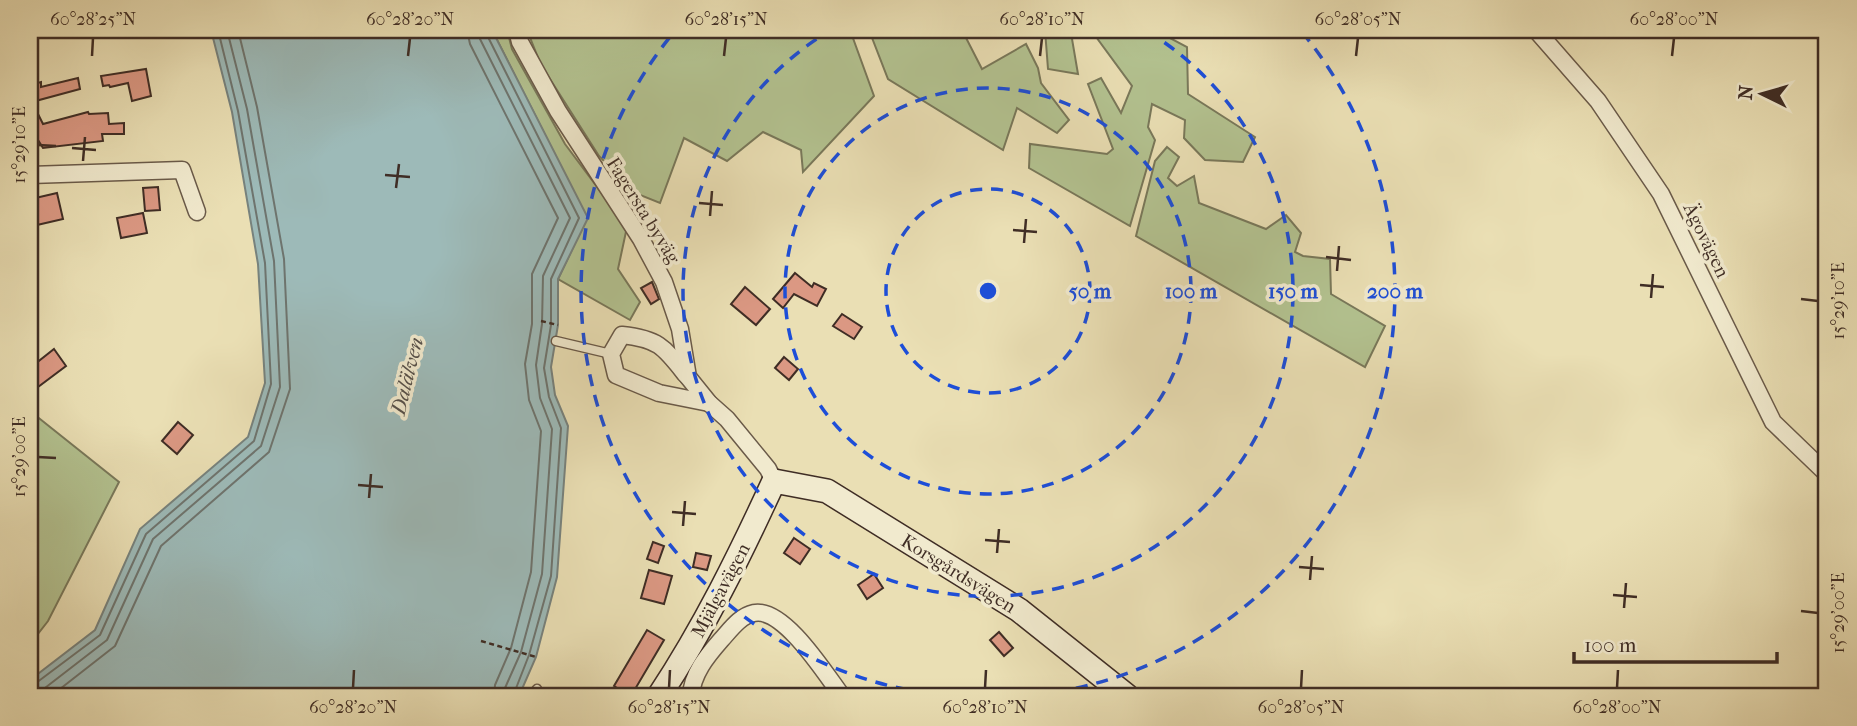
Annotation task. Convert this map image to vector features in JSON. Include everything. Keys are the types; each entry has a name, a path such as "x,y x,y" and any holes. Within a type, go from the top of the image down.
{"street":[{"name":"Fagersta byväg","path":"517,30 520,42 558,111 641,239 664,282 680,329 688,377 709,403 727,419 768,469 774,481"},
{"name":"Ägovägen","path":"1536,30 1598,102 1661,194 1773,422 1827,474"},
{"path":"30,175 182,170 197,212"},
{"path":"688,377 665,348 644,337 622,335 611,354 616,374 659,393 709,403"},
{"name":"Mjälgavägen","path":"659,696 738,558 774,481"},
{"name":"Korsgårdsvägen","path":"774,481 827,491 1019,610 1126,696"},
{"path":"691,696 693,681 707,657 743,617 761,612 790,629 842,696"}],"lane":[{"path":"556,341 611,354"}],"path":[{"path":"541,321 558,325"},
{"path":"481,640 536,657"}],"green space":[{"path":"492,30 507,30 512,49 565,144 627,227 618,269 640,302 630,320 558,279 587,218"},
{"path":"527,30 850,30 874,96 803,172 801,150 763,132 727,161 684,138 660,203 635,193 599,156 541,65"},
{"path":"869,30 962,30 982,69 1026,44 1038,68 1041,83 1069,120 1057,133 1017,108 1003,150 888,79"},
{"path":"1045,30 1084,30 1072,39 1078,74 1048,69"},
{"path":"1091,30 1155,30 1187,47 1188,94 1255,137 1243,162 1205,160 1184,138 1185,120 1152,104 1148,127 1155,140 1130,226 1029,168 1030,144 1107,154 1113,149 1088,84 1101,78 1121,113 1132,86"},
{"path":"1167,147 1179,157 1168,178 1177,186 1194,176 1199,203 1266,229 1286,215 1301,233 1295,252 1303,256 1330,259 1331,294 1385,326 1365,367 1136,236 1155,161"},
{"path":"30,411 119,482 48,621 30,644"}],"water":[{"name":"Dalälven","path":"211,30 492,30 588,218 558,279 558,325 551,367 555,395 568,426 557,577 536,657 519,696 30,696 30,680 95,630 140,529 248,437 265,383 258,264 232,112"}],"building":[{"path":"146,69 151,96 132,101 128,83 103,86 101,76"},
{"path":"78,78 80,89 32,102 43,124 88,112 108,113 109,124 124,123 124,134 102,134 103,141 43,148 38,140 35,141 30,130 30,85 41,82 41,87"},
{"path":"158,187 160,210 145,211 143,188"},
{"path":"57,193 63,219 37,225 31,199"},
{"path":"143,213 147,233 121,238 117,218"},
{"path":"795,273 812,287 814,283 826,289 817,306 794,294 783,308 773,299"},
{"path":"652,282 659,299 651,304 641,288"},
{"path":"745,287 770,309 756,325 731,304"},
{"path":"842,314 862,327 854,339 833,326"},
{"path":"54,349 66,366 30,393 30,368"},
{"path":"784,357 798,369 789,380 775,368"},
{"path":"178,422 193,435 177,454 162,441"},
{"path":"794,538 810,549 800,564 784,553"},
{"path":"653,542 664,546 658,563 647,559"},
{"path":"696,553 711,556 707,570 693,567"},
{"path":"649,570 672,576 664,604 641,598"},
{"path":"874,574 883,588 867,599 858,585"},
{"path":"647,630 664,640 631,696 614,686"},
{"path":"999,632 1013,648 1004,656 990,640"}]}
